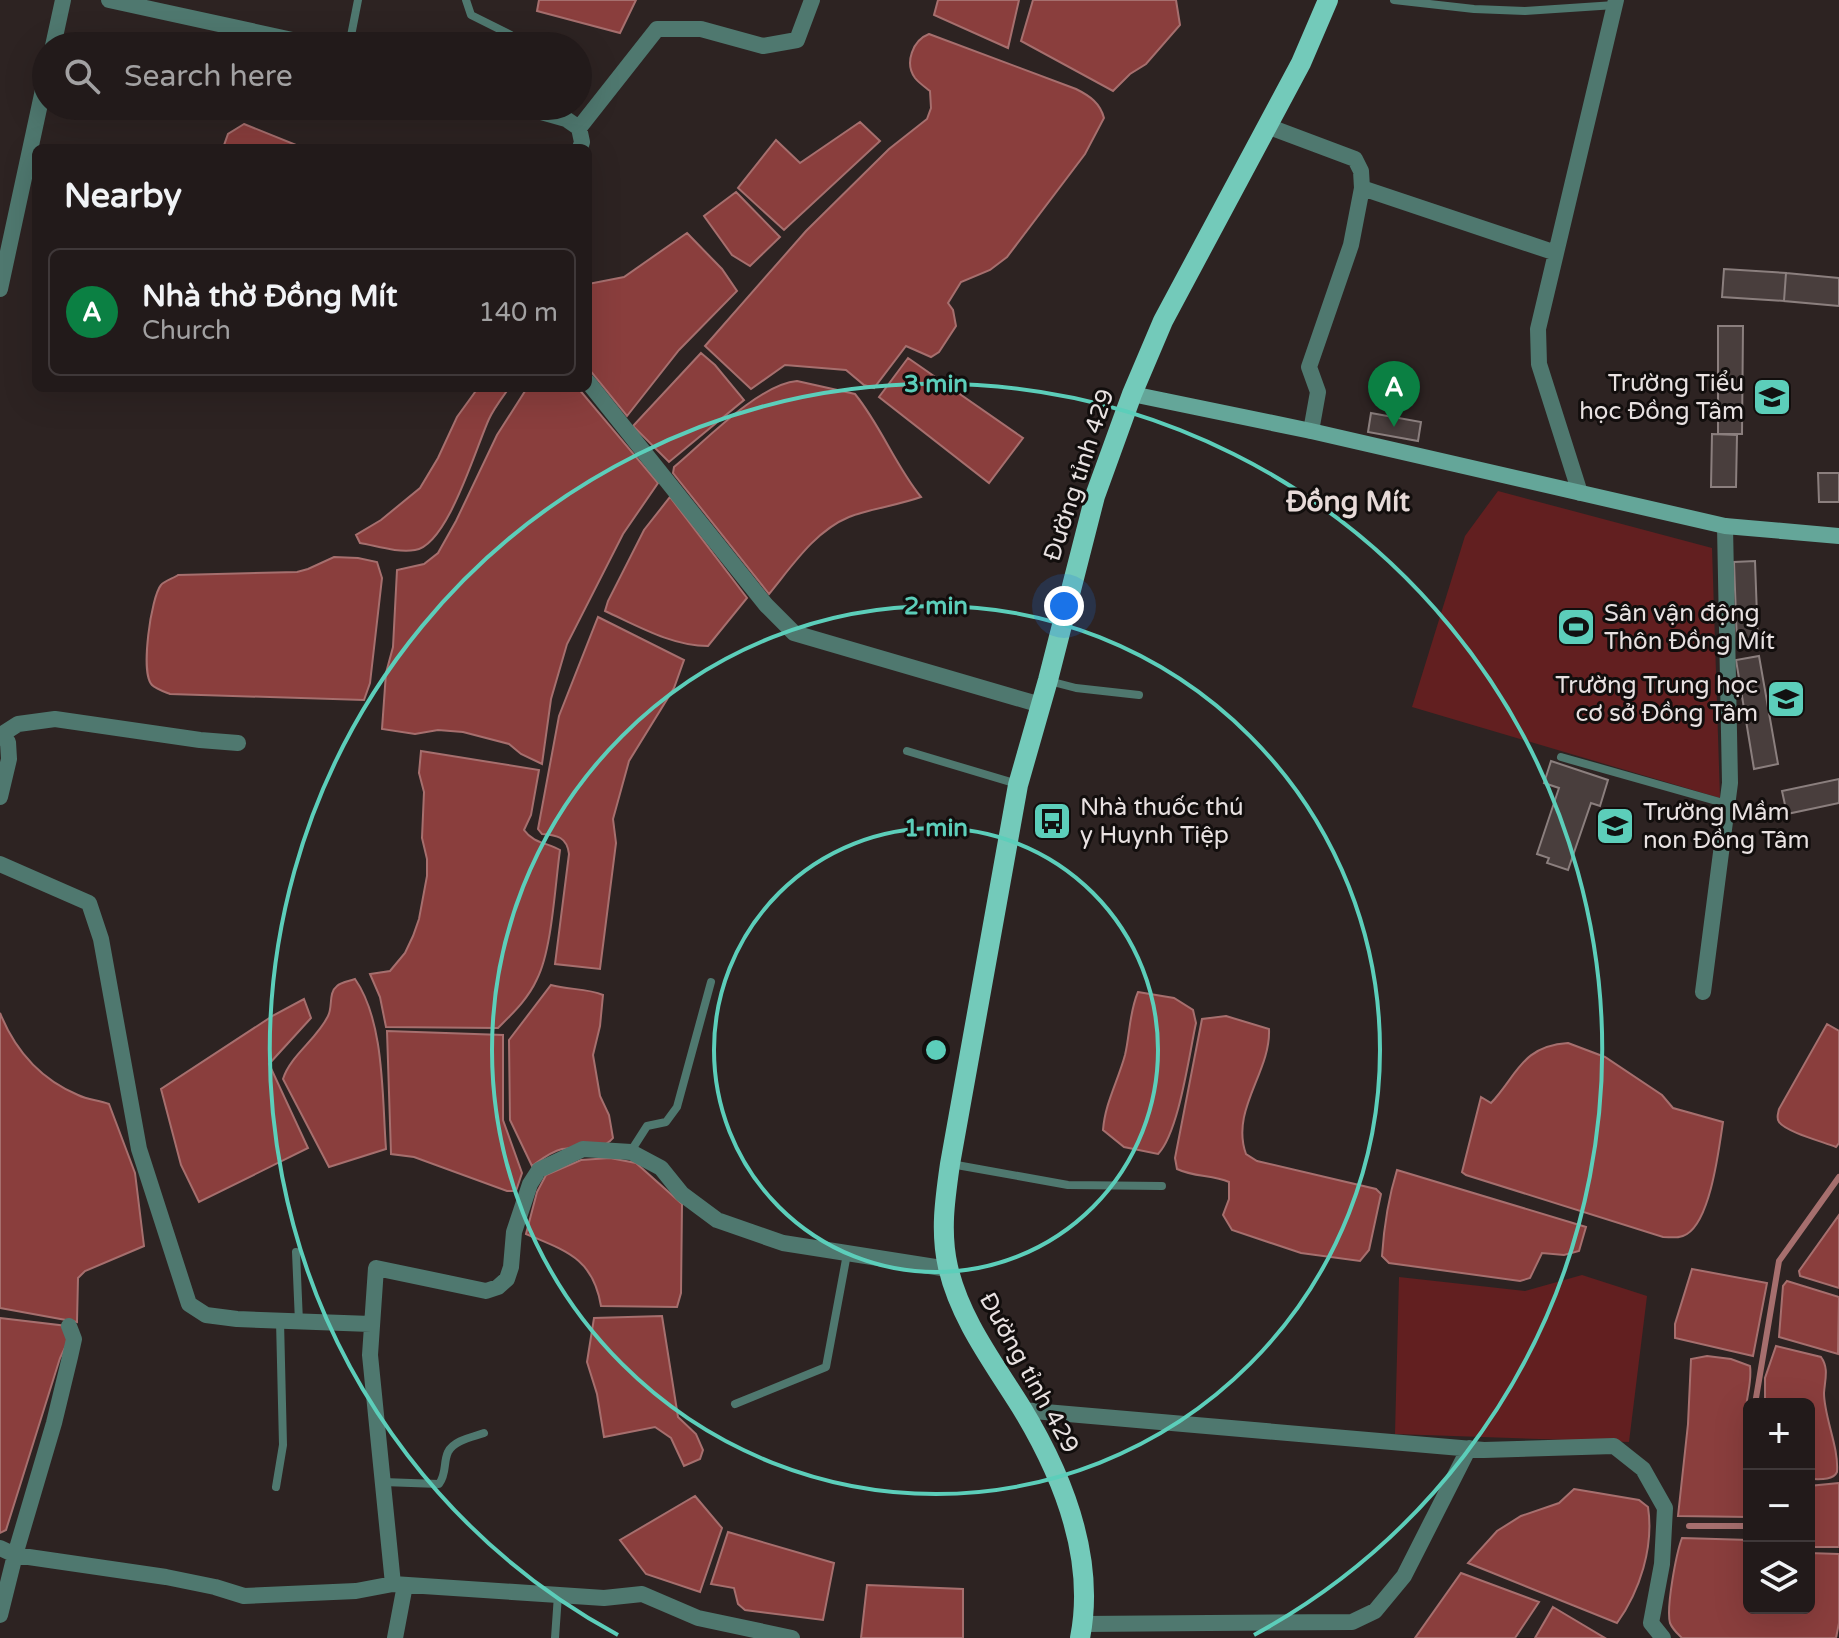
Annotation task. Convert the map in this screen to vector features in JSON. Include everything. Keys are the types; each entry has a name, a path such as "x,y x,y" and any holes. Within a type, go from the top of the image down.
{"main road":[{"name":"Đường tỉnh 429","path":"1081,1631 1086,1591 1074,1522 1054,1471 1022,1410 974,1335 948,1269 943,1221 950,1164 1018,785 1095,496 1132,394 1163,321 1301,63 1328,0"}],"street":[{"path":"56,32 63,0"},
{"path":"109,0 256,32"},
{"path":"592,112 657,29 701,29 763,46 772,45 797,40 812,0"},
{"path":"1580,493 1539,364 1538,329 1616,2"},
{"path":"0,289 36,120"},
{"path":"567,120 579,128 581,144"},
{"path":"579,128 585,120"},
{"path":"1267,126 1355,159 1361,171 1362,188 1351,245 1309,367 1318,392 1311,431"},
{"path":"1362,188 1556,253"},
{"path":"592,387 766,605 794,633 1041,705"},
{"path":"1132,394 1311,431 1725,526 1839,536"},
{"path":"1703,992 1730,783 1725,526"},
{"path":"0,797 9,759 8,742 1,735 18,724 55,719 238,743"},
{"path":"0,864 89,903 101,939 139,1149 189,1304 206,1315 371,1324"},
{"path":"395,1638 399,1584 383,1482 370,1355 376,1268 486,1291 498,1287 507,1279 511,1267 514,1232 530,1184 539,1170 583,1149 631,1152 661,1168 682,1194 717,1220 783,1243 948,1269"},
{"path":"0,1615 8,1552 54,1423 70,1357 74,1339 69,1326"},
{"path":"1022,1410 1469,1448 1614,1446 1643,1469 1665,1508 1662,1564 1651,1623 1663,1638"},
{"path":"1081,1631 1352,1622 1375,1611 1404,1576 1469,1448"},
{"path":"8,1552 166,1577 244,1596 356,1591 399,1584 604,1598 642,1594 698,1618 792,1638"}],"lane":[{"path":"352,32 358,0"},
{"path":"466,0 471,15 505,32"},
{"path":"1394,0 1525,11 1616,2"},
{"path":"1048,680 1076,688 1139,695"},
{"path":"907,751 1018,785"},
{"path":"1561,757 1727,804"},
{"path":"631,1152 647,1126 666,1122 677,1107 711,982"},
{"path":"950,1164 1068,1185 1162,1186"},
{"path":"296,1252 299,1322"},
{"path":"735,1404 826,1367 847,1254"},
{"path":"276,1487 283,1445 280,1321"},
{"path":"383,1482 439,1484 445,1476 448,1452 455,1444 484,1433"},
{"path":"555,1638 558,1594"}],"shaded area":[{"path":"539,0 636,0 620,33 537,11"},
{"path":"938,0 1019,0 1008,48 934,15"},
{"path":"1033,0 1176,0 1180,25 1146,64 1113,91 1021,41"},
{"path":"929,34 1076,89 1094,100 1104,118 1085,154 1007,257 990,270 961,282 948,303 953,310 956,326 939,352 931,357 906,346 874,388 864,385 846,370 785,365 751,389 705,346 806,231 889,149 927,119 931,108 930,91 915,78 910,59 919,41"},
{"path":"860,122 880,141 784,230 738,188 776,140 800,163"},
{"path":"244,124 294,144 224,144 228,134"},
{"path":"736,192 780,237 750,266 732,255 704,216"},
{"path":"687,233 722,269 737,291 679,350 627,416 592,373 592,283 624,277"},
{"path":"701,353 744,400 669,462 633,426"},
{"path":"908,358 1023,438 989,483 879,397"},
{"path":"797,381 855,394 921,497 857,514 837,523 805,550 769,594 673,473 674,467 749,403 766,392"},
{"path":"475,392 506,392 489,419 460,493 439,531 427,544 415,550 395,550 360,543 356,535 381,520 420,488 457,417"},
{"path":"524,392 581,392 658,483 623,534 567,644 551,699 542,764 509,744 463,732 438,730 415,734 382,729 386,673 393,647 397,570 424,564 438,553 497,435"},
{"name":"Sân vận động Thôn Đồng Mít","path":"1498,491 1712,548 1720,798 1412,707 1465,536"},
{"path":"670,497 747,598 708,646 668,639 605,611 644,530"},
{"path":"334,557 377,562 382,578 370,683 364,700 170,694 152,685 147,666 148,635 157,592 164,582 178,575 297,572"},
{"path":"598,617 684,660 674,688 629,761 613,819 616,843 600,969 555,964 569,854 564,840 542,834 538,829 559,716"},
{"path":"421,751 539,770 531,815 524,830 536,840 560,850 550,935 542,967 533,986 498,1028 386,1027 380,997 370,974 390,971 405,953 419,919 427,876 422,838 424,792 419,773"},
{"path":"355,979 365,997 377,1038 386,1149 329,1167 283,1079 291,1063 328,1016 334,989"},
{"path":"551,985 603,995 593,1055 600,1096 609,1115 613,1138 596,1147 558,1150 532,1166 510,1120 509,1040"},
{"path":"1138,992 1174,998 1193,1010 1196,1023 1172,1129 1158,1154 1124,1147 1103,1130 1109,1101 1125,1055"},
{"path":"304,999 311,1018 269,1064 308,1148 199,1202 181,1165 161,1089 274,1015"},
{"path":"0,1013 21,1051 41,1072 78,1095 109,1104 135,1173 144,1246 85,1271 78,1278 77,1322 0,1308"},
{"path":"1226,1016 1269,1029 1264,1060 1243,1122 1242,1138 1246,1154 1257,1161 1376,1189 1381,1194 1369,1250 1360,1261 1301,1253 1232,1230 1223,1215 1229,1199 1229,1182 1177,1169 1175,1158 1202,1019"},
{"path":"1827,1024 1839,1031 1839,1143 1836,1147 1783,1126 1777,1117"},
{"path":"387,1031 503,1035 503,1120 522,1173 516,1191 507,1191 414,1157 391,1154"},
{"path":"1568,1043 1605,1057 1662,1095 1673,1108 1723,1122 1708,1199 1695,1226 1687,1234 1663,1237 1462,1172 1481,1097 1491,1103 1530,1056 1552,1045"},
{"path":"610,1158 636,1163 682,1204 681,1293 677,1307 601,1306 592,1277 576,1258 526,1234 537,1192 546,1175 581,1160"},
{"path":"1397,1170 1586,1227 1579,1251 1564,1255 1542,1253 1530,1278 1520,1281 1389,1263 1382,1256 1385,1223"},
{"path":"1839,1215 1839,1288 1800,1276 1799,1271"},
{"path":"1692,1269 1767,1283 1753,1356 1675,1338 1675,1324"},
{"path":"1582,1275 1647,1296 1629,1442 1395,1434 1399,1277 1525,1291"},
{"path":"1787,1281 1839,1297 1838,1354 1779,1337 1783,1286"},
{"path":"662,1316 678,1417 696,1434 703,1450 700,1459 684,1466 671,1438 655,1427 604,1437 597,1394 587,1362 594,1318"},
{"path":"0,1318 67,1326 69,1339 60,1358 6,1530 0,1533"},
{"path":"1776,1346 1821,1357 1826,1374 1825,1402 1837,1462 1835,1475 1815,1479 1815,1398 1765,1398 1765,1378"},
{"path":"1707,1356 1731,1359 1750,1366 1748,1398 1743,1398 1743,1517 1678,1516 1691,1359"},
{"path":"1839,1483 1839,1547 1815,1547 1815,1485"},
{"path":"1574,1489 1639,1500 1648,1507 1649,1538 1643,1568 1632,1597 1617,1623 1468,1563 1497,1531 1521,1516 1559,1503"},
{"path":"695,1496 722,1528 700,1592 646,1574 620,1540"},
{"path":"728,1532 834,1563 823,1620 745,1610 738,1604 734,1588 711,1584"},
{"path":"1682,1538 1743,1540 1743,1614 1815,1614 1815,1553 1839,1554 1839,1623 1836,1638 1682,1638 1671,1625 1669,1616"},
{"path":"1461,1573 1539,1602 1515,1638 1415,1638"},
{"path":"867,1585 963,1589 963,1638 861,1638"},
{"path":"1553,1607 1605,1638 1535,1638"}],"building":[{"path":"1724,269 1786,273 1784,301 1722,297"},
{"path":"1786,273 1839,278 1839,306 1784,301"},
{"path":"1718,326 1743,326 1742,434 1718,434"},
{"path":"1371,413 1421,422 1418,441 1368,432"},
{"path":"1712,434 1737,435 1736,487 1711,487"},
{"path":"1818,473 1839,473 1839,502 1819,502"},
{"path":"1755,561 1758,643 1737,644 1734,562"},
{"path":"1759,656 1778,764 1754,769 1736,660"},
{"path":"1551,761 1608,780 1600,806 1591,803 1568,870 1547,863 1549,858 1537,854 1559,788 1544,783"},
{"path":"1839,779 1839,803 1787,814 1782,791"}],"waterway":[{"path":"1756,1398 1779,1261 1839,1177"},
{"path":"1689,1526 1743,1526"}],"place":[{"name":"Trường Tiểu học Đồng Tâm","path":"1772,397"},
{"name":"Nhà thờ Đồng Mít","path":"1394,427"},
{"name":"Sân vận động Thôn Đồng Mít","path":"1576,627"},
{"name":"Trường Trung học cơ sở Đồng Tâm","path":"1786,699"},
{"name":"Nhà thuốc thú y Huynh Tiệp","path":"1052,821"},
{"name":"Trường Mầm non Đồng Tâm","path":"1615,826"}],"district":[{"name":"Đồng Mít","path":"1348,502"}]}
